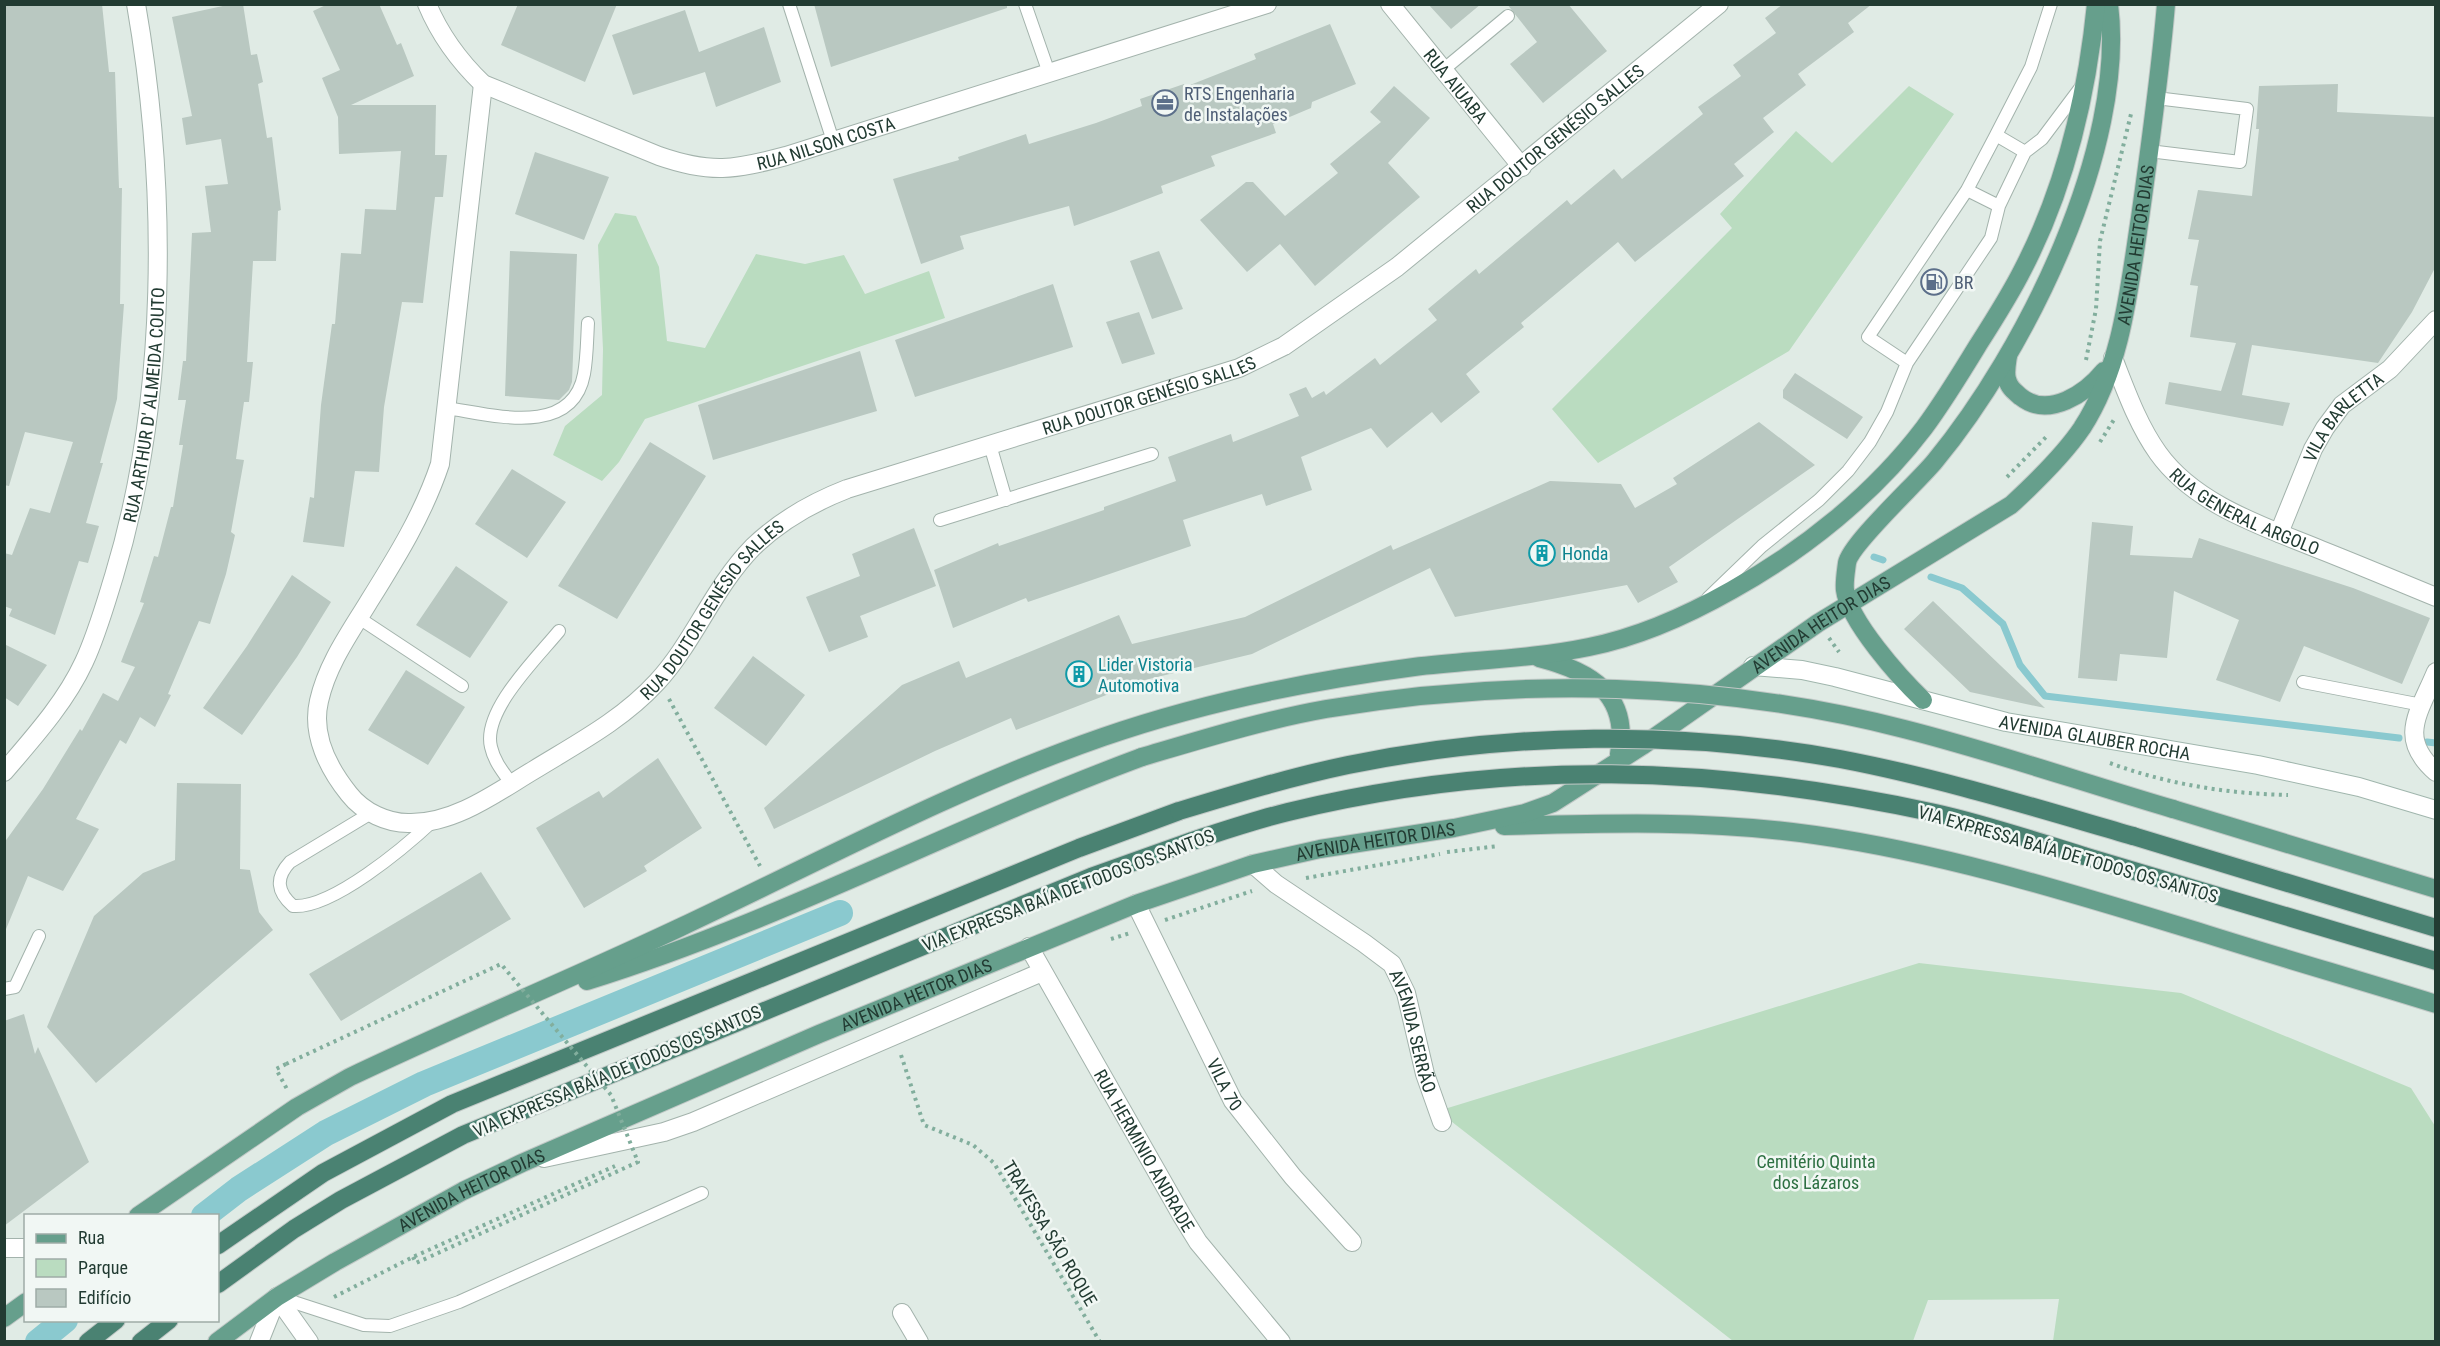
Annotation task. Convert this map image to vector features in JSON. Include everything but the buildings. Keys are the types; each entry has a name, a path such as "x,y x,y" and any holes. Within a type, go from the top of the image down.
{"highway":[{"name":"VIA EXPRESSA BAÍA DE TODOS OS SANTOS","path":"219,1244 323,1173 452,1104 1079,848 1179,811 1279,781 1425,752 1495,744 1633,738 1733,745 1839,759 1947,782 2436,928"},
{"name":"VIA EXPRESSA BAÍA DE TODOS OS SANTOS","path":"219,1283 294,1229 340,1200 463,1135 1091,877 1191,841 1286,812 1355,797 1499,777 1563,773 1633,773 1728,779 1831,793 1937,814 2436,961"},
{"path":"88,1341 113,1322"},
{"path":"141,1341 166,1322"}],"main road":[{"path":"137,1214 297,1107 402,1052 519,1002 944,800 1103,737 1175,714 1257,693 1326,680 1592,647 1635,634 1698,609 1760,574 1808,541 1890,468 1924,428 1961,373 2025,266 2070,150 2084,84 2096,4"},
{"path":"1923,700 1884,659 1849,602 1845,591 1847,560 1870,530 1925,474 1956,435 2008,351 2049,276 2074,215 2105,115 2110,76 2112,28 2109,4"},
{"name":"AVENIDA HEITOR DIAS","path":"217,1341 277,1297 403,1223 522,1163 1136,903 1253,864 1320,849 1454,828 1525,813 1553,803 1617,762 1849,602 2011,505 2036,482 2082,428 2113,358 2126,312 2156,98 2166,4"},
{"path":"2008,351 2006,377 2010,388 2026,401 2036,403 2064,402 2081,394 2094,383 2113,358"},
{"path":"1532,656 1569,666 1597,682 1613,701 1621,722 1617,762"},
{"path":"519,1002 687,947 834,887 1024,802 1142,757 1245,726 1325,709 1398,698 1480,690 1632,690 1757,701 1904,729 2436,889"},
{"name":"VIA EXPRESSA BAÍA DE TODOS OS SANTOS","path":"1454,828 1630,823 1720,825 1814,834 1989,869 2436,1004"},
{"path":"4,1318 24,1303"}],"street":[{"name":"RUA ARTHUR D' ALMEIDA COUTO","path":"4,772 58,706 83,663 101,620 137,490 150,415 155,329 155,172 136,4"},
{"name":"RUA NILSON COSTA","path":"427,4 444,37 462,63 483,84 686,165 715,170 748,166 833,141 1267,4"},
{"name":"RUA AIUABA","path":"1390,4 1522,166"},
{"name":"RUA DOUTOR GENÉSIO SALLES","path":"483,84 440,464 428,499 410,536 324,680 318,705 318,732 325,757 337,780 353,800 371,813 390,820 410,823 434,820 465,809 609,725 659,680 729,575 778,524 812,503 847,489 1239,368 1284,346 1397,267 1719,4"},
{"name":"VILA BARLETTA","path":"2279,532 2313,449 2342,405 2390,369 2436,320"},
{"name":"RUA GENERAL ARGOLO","path":"2113,358 2146,435 2187,484 2211,499 2279,532 2436,597"},
{"name":"AVENIDA GLAUBER ROCHA","path":"1754,666 1802,670 2006,722 2258,765 2359,787 2436,810"},
{"path":"2436,672 2412,734 2418,753 2436,772"},
{"name":"AVENIDA SERRÃO","path":"1253,864 1276,884 1365,943 1392,964 1406,993 1425,1074 1442,1122"},
{"name":"VILA 70","path":"1136,903 1233,1101 1293,1177 1352,1242"},
{"name":"RUA HERMINIO ANDRADE","path":"1029,947 1193,1233 1281,1341"},
{"path":"522,1163 664,1132 1042,972"},
{"path":"4,1248 24,1248"},
{"path":"259,1341 277,1297"},
{"path":"277,1297 309,1341"},
{"path":"902,1313 919,1341"}],"lane":[{"path":"789,4 833,141"},
{"path":"1025,4 1048,73"},
{"path":"1907,363 1868,337 1967,190 2031,67 2051,4"},
{"path":"1443,70 1508,16"},
{"path":"1698,609 1734,571 1819,500 1848,471 1870,442 1887,412 1907,363 1991,238 1999,206 2025,152 2042,139 2084,84"},
{"path":"2149,151 2240,162 2247,109 2156,98"},
{"path":"1996,135 2025,152"},
{"path":"1967,190 1999,206"},
{"path":"446,408 528,418 545,417 564,409 579,389 584,375 588,324"},
{"path":"990,445 1006,500"},
{"path":"940,520 1152,454"},
{"path":"359,618 462,686"},
{"path":"511,783 497,762 490,746 491,724 502,702 559,631"},
{"path":"2303,682 2422,705"},
{"path":"371,813 290,862 280,872 278,886 283,897 293,906 316,904 385,862 434,820"},
{"path":"4,989 15,987 39,936"},
{"path":"277,1297 364,1325 390,1326 459,1302 702,1192"}],"path":[{"path":"2100,442 2117,414"},
{"path":"659,680 769,884"},
{"path":"297,1107 276,1069 501,964 611,1095 638,1162 416,1263 413,1257"},
{"name":"TRAVESSA SÃO ROQUE","path":"894,1035 924,1125 973,1145 994,1163 1100,1341"}],"green space":[{"path":"1909,86 1954,114 1789,351 1598,463 1552,409 1732,228 1720,214 1796,131 1832,163"},
{"path":"615,213 636,216 659,267 667,341 705,348 756,254 805,264 844,255 865,294 929,271 945,318 645,419 619,462 602,481 553,455 565,426 602,395 603,349 598,245"},
{"name":"Cemitério Quinta dos Lázaros","path":"1919,963 2181,993 2411,1088 2435,1126 2435,1341 2053,1341 2059,1299 1928,1300 1913,1341 1733,1341 1438,1111"}],"waterway":[{"path":"1874,557 1883,560"},
{"path":"1931,577 1962,588 2003,624 2020,665 2045,696 2399,738"},
{"path":"2427,742 2436,743"},
{"path":"207,1214 239,1189 326,1133 424,1084 840,913"},
{"path":"38,1342 63,1322"}],"place":[{"name":"RTS Engenharia de Instalações","path":"1165,103"},
{"name":"BR","path":"1934,282"},
{"name":"Honda","path":"1542,553"},
{"name":"Lider Vistoria Automotiva","path":"1079,674"}]}
